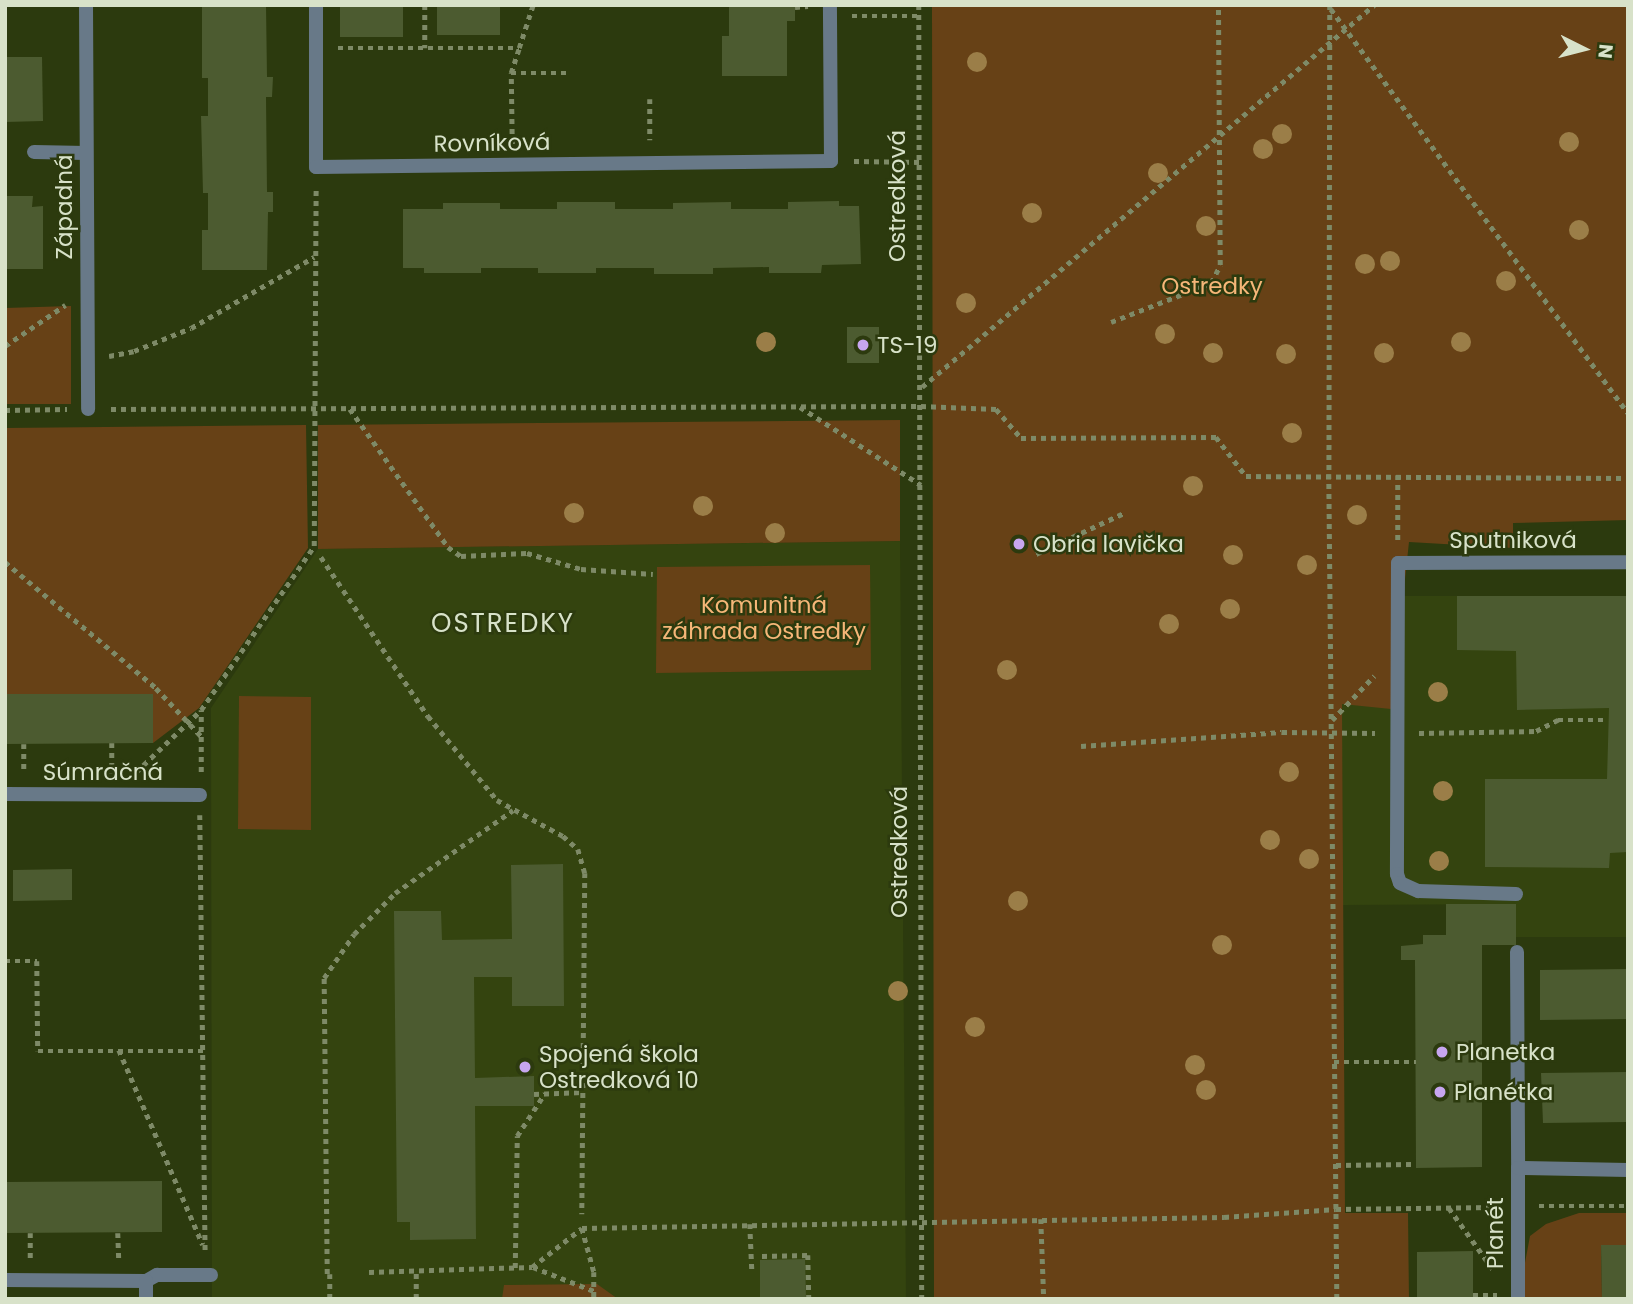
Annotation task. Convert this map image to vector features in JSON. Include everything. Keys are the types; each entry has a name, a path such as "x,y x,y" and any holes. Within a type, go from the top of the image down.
{"street":[{"name":"Západná","path":"86,5 88,409"},
{"path":"316,5 316,167"},
{"path":"830,11 831,161"},
{"path":"34,152 86,153"},
{"name":"Rovníková","path":"316,167 831,161"},
{"name":"Sputniková","path":"1398,563 1628,562"},
{"path":"1398,563 1397,874 1400,883 1418,891 1516,894"},
{"name":"Súmračná","path":"5,794 200,795"},
{"name":"Planét","path":"1517,952 1518,1299"},
{"path":"1518,1168 1628,1170"},
{"path":"5,1280 146,1281 157,1275 208,1275"},
{"path":"146,1281 146,1299"}],"path":[{"path":"425,5 425,48"},
{"path":"512,166 511,73 533,5"},
{"name":"Ostredková","path":"919,5 922,1299"},
{"path":"1111,322 1212,283 1220,265 1220,133 1216,76 1218,5"},
{"path":"921,387 1374,5"},
{"path":"1331,7 1628,413"},
{"path":"1331,7 1329,474 1337,1299"},
{"path":"830,11 919,16"},
{"path":"316,48 519,48"},
{"path":"511,73 568,73"},
{"path":"650,99 650,163"},
{"path":"831,161 920,162"},
{"path":"112,794 201,710 314,546 316,167"},
{"path":"87,360 134,351 191,328 315,257"},
{"path":"5,346 87,292"},
{"path":"5,410 921,406 996,409 1021,438 1216,437 1246,476 1329,474 1628,478"},
{"path":"799,407 921,485"},
{"path":"350,408 448,547 461,556 527,553 581,569 653,574"},
{"path":"1398,475 1398,563"},
{"path":"1036,554 1126,512"},
{"path":"321,557 428,716 497,800 563,836 578,849 585,873 582,1214"},
{"path":"5,562 156,688 202,737"},
{"path":"1331,720 1398,653"},
{"path":"201,710 205,1249 208,1275"},
{"path":"1081,746 1214,736 1331,732 1536,731 1558,720 1608,720"},
{"path":"330,1299 324,978 354,934 395,893 513,810"},
{"path":"5,961 37,961 38,1051 204,1051"},
{"path":"119,1050 205,1249"},
{"path":"1334,1062 1416,1062"},
{"path":"515,1268 517,1136 545,1093"},
{"path":"534,1094 583,1093"},
{"path":"1336,1165 1412,1164"},
{"path":"532,1267 582,1228 1224,1217 1336,1209 1628,1206"},
{"path":"1449,1207 1496,1273"},
{"path":"1041,1219 1044,1299"},
{"path":"750,1224 752,1270"},
{"path":"582,1228 594,1272 594,1299"},
{"path":"762,1256 808,1255 809,1299"},
{"path":"369,1272 532,1267 594,1291"},
{"path":"416,1272 416,1299"}],"shaded area":[{"path":"900,541 906,1299 212,1299 211,708 318,549"},
{"path":"1341,596 1628,596 1628,937 1516,937 1516,904 1343,905"}],"green space":[{"name":"Ostredky","path":"932,5 1628,5 1628,520 1513,523 1513,548 1409,542 1391,709 1342,704 1345,1213 1408,1213 1409,1299 934,1299"},
{"path":"71,306 71,404 5,404 5,308"},
{"path":"900,420 900,541 318,549 318,425"},
{"path":"306,425 308,548 199,708 153,743 152,694 5,694 5,428"},
{"name":"Komunitná záhrada Ostredky","path":"870,565 871,670 656,673 657,567"},
{"path":"239,696 311,697 311,830 238,829"},
{"path":"1579,1213 1628,1213 1628,1245 1601,1246 1602,1299 1524,1299 1524,1268 1530,1236 1546,1224"},
{"path":"597,1284 618,1299 502,1299 504,1285"}],"building":[{"path":"202,5 266,5 267,77 273,77 272,97 266,97 267,192 273,192 273,212 268,212 267,270 202,270 202,230 208,230 208,193 203,193 201,116 208,116 208,78 202,78"},
{"path":"340,5 403,5 403,37 340,37"},
{"path":"437,5 500,5 500,35 437,35"},
{"path":"729,5 795,5 795,21 787,21 787,76 722,76 722,36 729,36"},
{"path":"5,57 42,57 43,121 5,122"},
{"path":"5,196 33,196 32,207 43,206 43,269 5,269"},
{"path":"839,201 839,206 859,206 861,264 822,265 821,273 769,273 769,267 713,268 713,274 654,274 654,268 596,268 596,273 538,273 538,268 481,268 481,273 424,273 424,268 403,268 403,209 443,209 443,203 500,203 500,209 557,209 557,202 615,202 615,209 673,209 673,203 731,202 731,209 788,209 788,202"},
{"name":"TS-19","path":"847,327 879,327 879,363 847,363"},
{"path":"1457,596 1628,596 1628,852 1610,853 1609,868 1485,867 1485,779 1607,779 1609,708 1517,710 1516,651 1457,650"},
{"path":"5,694 153,694 153,743 5,744"},
{"path":"563,864 564,1006 512,1006 512,977 474,977 475,1078 534,1076 534,1106 475,1106 476,1239 410,1240 410,1222 397,1222 394,911 441,911 442,940 512,939 511,865"},
{"path":"72,869 72,900 13,901 13,870"},
{"path":"1446,904 1516,904 1516,945 1482,945 1482,1167 1416,1168 1415,960 1401,960 1401,946 1423,944 1423,935 1446,935"},
{"path":"1628,969 1628,1019 1540,1020 1540,970"},
{"path":"1628,1072 1628,1122 1543,1123 1541,1073"},
{"path":"162,1181 162,1232 5,1233 5,1182"},
{"path":"1601,1245 1628,1245 1628,1299 1602,1299"},
{"path":"1473,1251 1473,1299 1417,1299 1417,1252"},
{"path":"805,1259 806,1299 760,1299 760,1260"}],"place":[{"name":"TS-19","path":"863,345"},
{"name":"Obria lavička","path":"1019,544"},
{"name":"Planetka","path":"1442,1052"},
{"name":"Spojená škola Ostredková 10","path":"525,1067"},
{"name":"Planétka","path":"1440,1092"}],"district":[{"name":"OSTREDKY","path":"503,624"}]}
